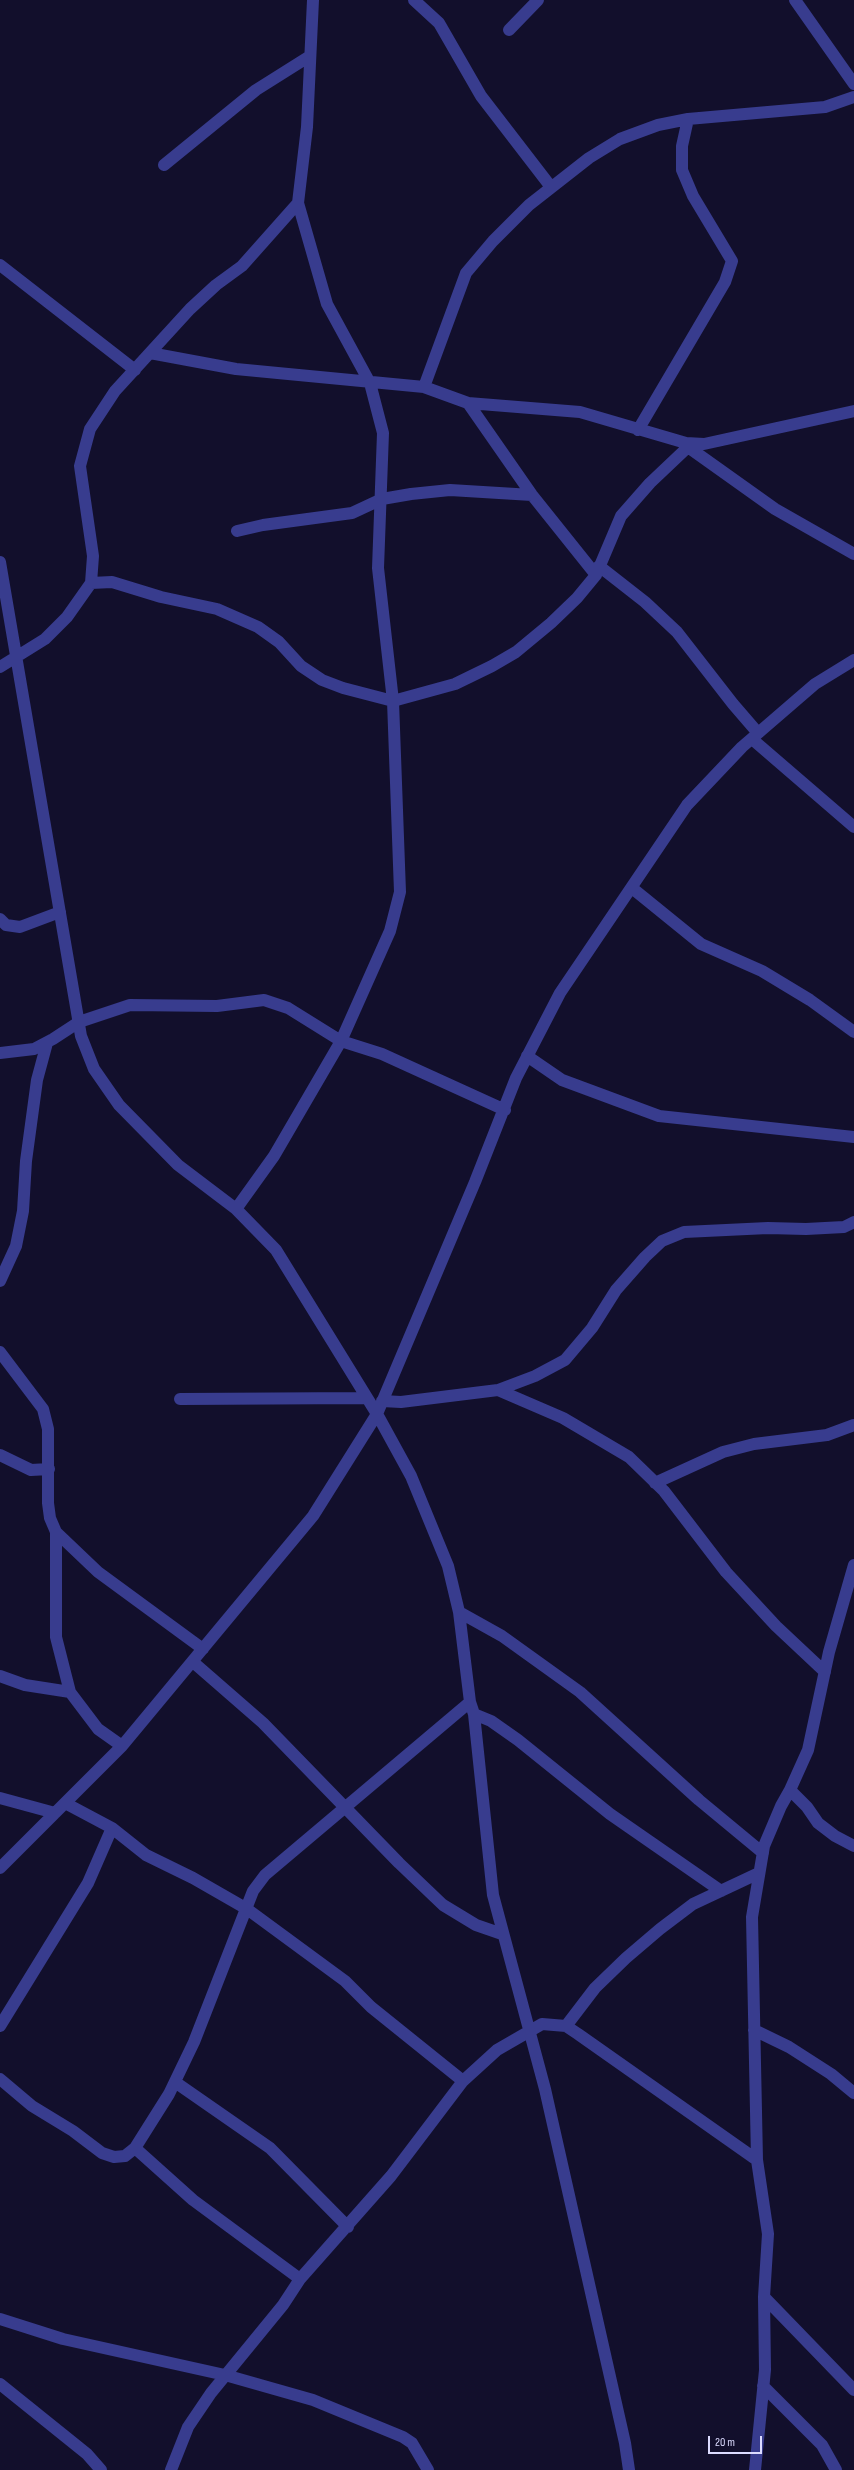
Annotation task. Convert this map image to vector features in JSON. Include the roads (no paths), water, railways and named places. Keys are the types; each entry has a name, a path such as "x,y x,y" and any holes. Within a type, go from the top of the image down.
{"street":[{"path":"236,1209 274,1156 341,1041 390,931 400,892 393,701 378,568 382,500 383,433 370,383 327,304 298,203 307,126 313,0"},
{"path":"414,0 439,23 481,96 551,187"},
{"path":"509,30 538,0"},
{"path":"795,0 854,84"},
{"path":"164,165 256,90 310,56"},
{"path":"424,387 466,273 493,241 551,187 589,158 620,139 658,125 688,119 825,107 854,97"},
{"path":"638,430 725,282 732,261 728,251 693,196 682,170 682,146 688,119"},
{"path":"0,667 45,639 68,617 91,583 93,556 80,466 90,429 115,391 134,370 201,298 242,266 298,203"},
{"path":"0,265 134,370"},
{"path":"150,353 236,369 424,387 468,403 580,412 687,445 775,508 854,554"},
{"path":"468,403 532,495 597,570 645,602 677,632 733,704 755,736 854,827"},
{"path":"91,583 112,582 162,597 217,609 258,627 279,642 301,666 322,680 343,688 393,701 455,684 516,652 551,623 577,598 597,570 621,516 650,483 687,445 704,444 854,411"},
{"path":"237,532 263,525 352,513 382,500 450,490 532,495"},
{"path":"0,562 18,657 81,1036 94,1069 118,1105 178,1165 236,1209 276,1250 365,1398 377,1414 414,1483 448,1566 459,1612 470,1702 474,1714 493,1894 528,2033 545,2089 625,2443 629,2470"},
{"path":"0,1868 55,1814 64,1802 122,1746 313,1516 377,1414 505,1110 516,1078 560,994 687,805 755,736 815,684 854,660"},
{"path":"632,888 701,944 762,971 810,1000 854,1032"},
{"path":"0,920 6,925 20,928 60,912"},
{"path":"0,1053 34,1049 79,1022 130,1006 217,1006 264,1000 288,1008 341,1041 382,1054 505,1110"},
{"path":"0,1281 16,1246 23,1211 26,1161 37,1080 46,1043"},
{"path":"528,1056 562,1080 659,1116 696,1122 752,1124 854,1137"},
{"path":"382,1401 401,1402 498,1390 535,1376 565,1360 592,1328 616,1290 662,1241 684,1232 768,1228 814,1229 844,1227 854,1222"},
{"path":"0,1352 44,1409 48,1429 49,1510 56,1532 56,1637 70,1692 98,1729 122,1746"},
{"path":"498,1390 563,1418 629,1457 664,1491 726,1572 776,1626 825,1672"},
{"path":"180,1399 365,1398"},
{"path":"655,1483 723,1452 754,1444 827,1435 854,1425"},
{"path":"0,1455 31,1470 49,1469"},
{"path":"56,1532 98,1572 203,1648"},
{"path":"756,2470 765,2370 764,2296 768,2234 757,2160 752,1917 758,1873 763,1853 780,1806 790,1790 808,1750 846,1587 854,1565"},
{"path":"459,1612 502,1636 580,1692 699,1800 763,1853"},
{"path":"193,1662 263,1723 398,1863 443,1905 476,1925 502,1934"},
{"path":"0,1676 25,1685 70,1692"},
{"path":"0,2079 32,2106 73,2131 102,2153 114,2157 125,2156 134,2148 175,2082 194,2042 253,1891 265,1875 344,1806 470,1702"},
{"path":"474,1714 491,1722 518,1740 610,1814 721,1890"},
{"path":"790,1790 807,1807 818,1823 835,1836 854,1846"},
{"path":"0,1798 55,1814"},
{"path":"64,1802 112,1828 146,1855 193,1878 247,1909 345,1981 371,2007 463,2081"},
{"path":"1,2022 88,1884 112,1828"},
{"path":"566,2026 596,1988 626,1958 693,1904 758,1873"},
{"path":"171,2470 188,2427 225,2375 283,2305 300,2278 348,2227 428,2129 463,2081 497,2050 542,2024 566,2026 757,2160"},
{"path":"754,2030 789,2047 831,2074 854,2093"},
{"path":"175,2082 270,2148 348,2227"},
{"path":"134,2148 193,2200 300,2278"},
{"path":"764,2296 854,2390"},
{"path":"0,2319 63,2339 225,2375 313,2400 403,2437 412,2443 428,2470"},
{"path":"0,2384 87,2454 101,2470"},
{"path":"763,2386 822,2445 836,2470"}]}
